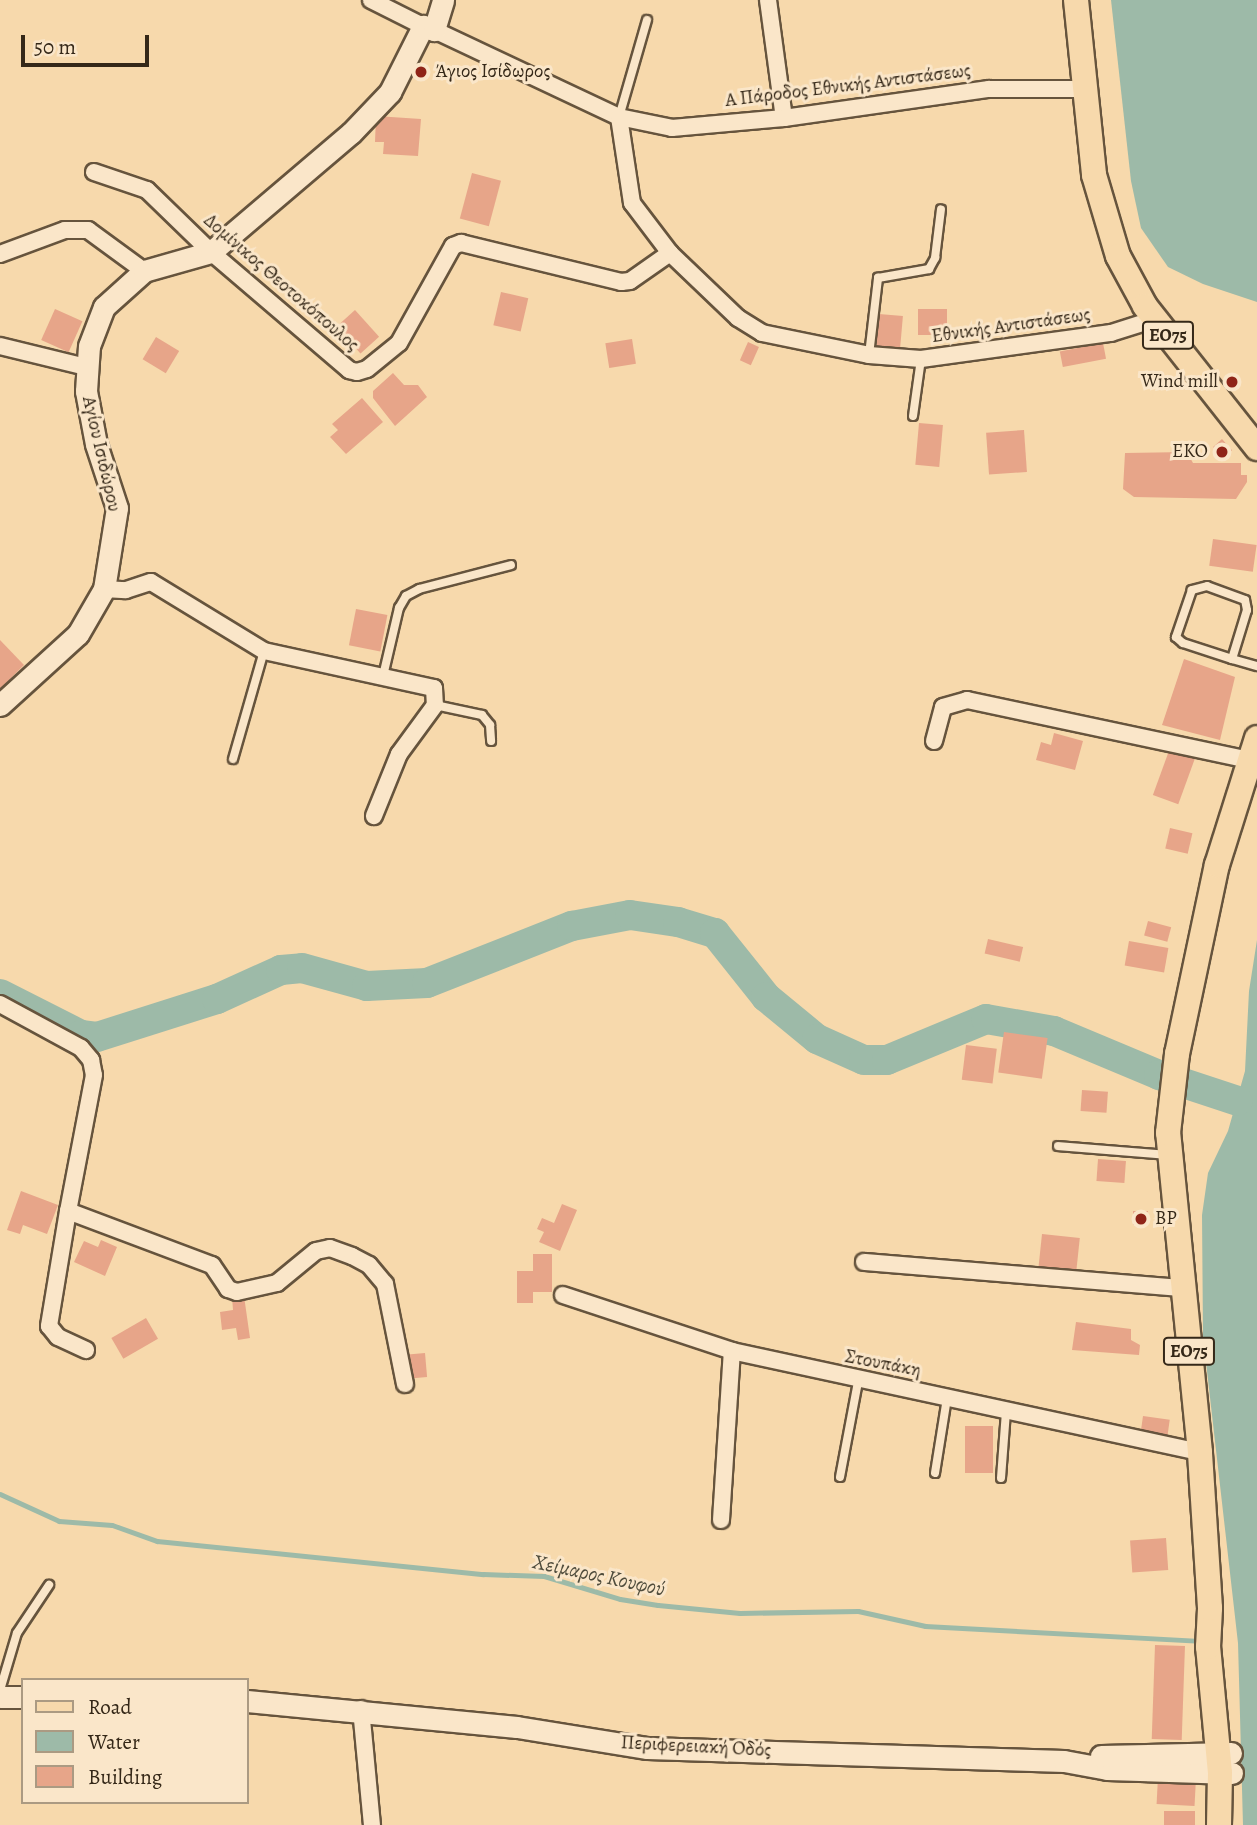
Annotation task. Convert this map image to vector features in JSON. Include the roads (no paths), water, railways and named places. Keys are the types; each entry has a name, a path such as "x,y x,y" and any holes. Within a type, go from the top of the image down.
{"main road":[{"name":"Αγίου Ισιδώρου","path":"0,705 78,634 104,589 117,508 91,424 86,367 89,346 104,307 144,271 211,251 382,102 429,28 443,0"},
{"name":"ΕΟ75","path":"1076,0 1094,175 1124,270 1155,319 1257,448"},
{"name":"ΕΟ75","path":"1089,0 1107,173 1105,209"},
{"name":"ΕΟ75","path":"1232,1825 1208,1647 1210,1608 1200,1452 1168,1155 1170,1094 1177,1054 1217,865 1253,749"},
{"path":"0,1697 21,1697"},
{"name":"Περιφερειακή Οδός","path":"248,1701 361,1709 647,1748 1065,1761 1102,1756 1225,1763"},
{"name":"ΕΟ75","path":"1219,1825 1225,1763"}],"street":[{"path":"371,0 619,117"},
{"path":"768,0 784,118"},
{"name":"Α Πάροδος Εθνικής Αντιστάσεως","path":"619,117 672,128 784,118 982,90 1085,89"},
{"name":"Εθνικής Αντιστάσεως","path":"619,117 632,203 670,253 738,318 762,333 869,355 921,359 1111,333 1155,319"},
{"name":"Δομίνικος Θεοτοκόπουλος","path":"94,172 146,190 211,251 349,370 357,372 367,369 399,343 453,246 461,243 621,282 630,281 670,253"},
{"path":"0,254 65,230 88,230 144,271"},
{"path":"0,346 86,367"},
{"path":"104,589 126,590 151,582 264,651 434,688 435,705 399,754 374,816"},
{"path":"934,741 943,707 967,700 1253,749"},
{"path":"0,1004 72,1043 91,1060 94,1074 49,1326 58,1337 86,1350"},
{"path":"68,1211 212,1265 228,1289 237,1292 277,1283 316,1251 330,1248 352,1256 369,1265 385,1284 405,1384"},
{"path":"864,1262 1182,1288"},
{"name":"Στουπάκη","path":"563,1295 732,1351 858,1382 947,1398 1200,1452"},
{"path":"722,1520 732,1351"},
{"path":"361,1709 372,1825"}],"lane":[{"path":"619,117 647,20"},
{"path":"869,355 878,278 929,270 935,258 941,209"},
{"path":"913,416 921,359"},
{"path":"383,676 399,608 406,596 419,589 511,565"},
{"path":"1232,659 1247,610 1245,600 1207,586 1198,587 1186,603 1176,637 1232,659 1257,666"},
{"path":"233,760 264,651"},
{"path":"435,705 481,715 490,725 491,741"},
{"path":"1058,1146 1168,1155"},
{"path":"840,1477 858,1382"},
{"path":"936,1473 947,1398"},
{"path":"1001,1478 1006,1411"},
{"path":"0,1690 17,1633 49,1585"}],"water":[{"path":"1111,0 1257,0 1257,302 1203,284 1168,267 1141,228 1131,181"},
{"path":"1257,940 1257,1825 1243,1825 1238,1643 1203,1336 1202,1215 1208,1173 1228,1131 1245,1071 1249,991"}],"waterway":[{"path":"0,994 81,1035 97,1037 217,999 281,970 302,968 367,986 427,983 572,926 630,915 678,922 715,933 766,997 817,1039 864,1060 887,1060 986,1019 1054,1031 1159,1075 1238,1101"},
{"name":"Χείμαρος Κουφού","path":"0,1494 59,1521 112,1525 157,1541 483,1574 544,1576 620,1599 658,1605 740,1613 858,1611 925,1626 1200,1641"}],"place":[{"name":"Άγιος Ισίδωρος","path":"421,72"},
{"name":"Wind mill","path":"1232,382"},
{"name":"EKO","path":"1222,452"},
{"name":"BP","path":"1141,1219"}]}
